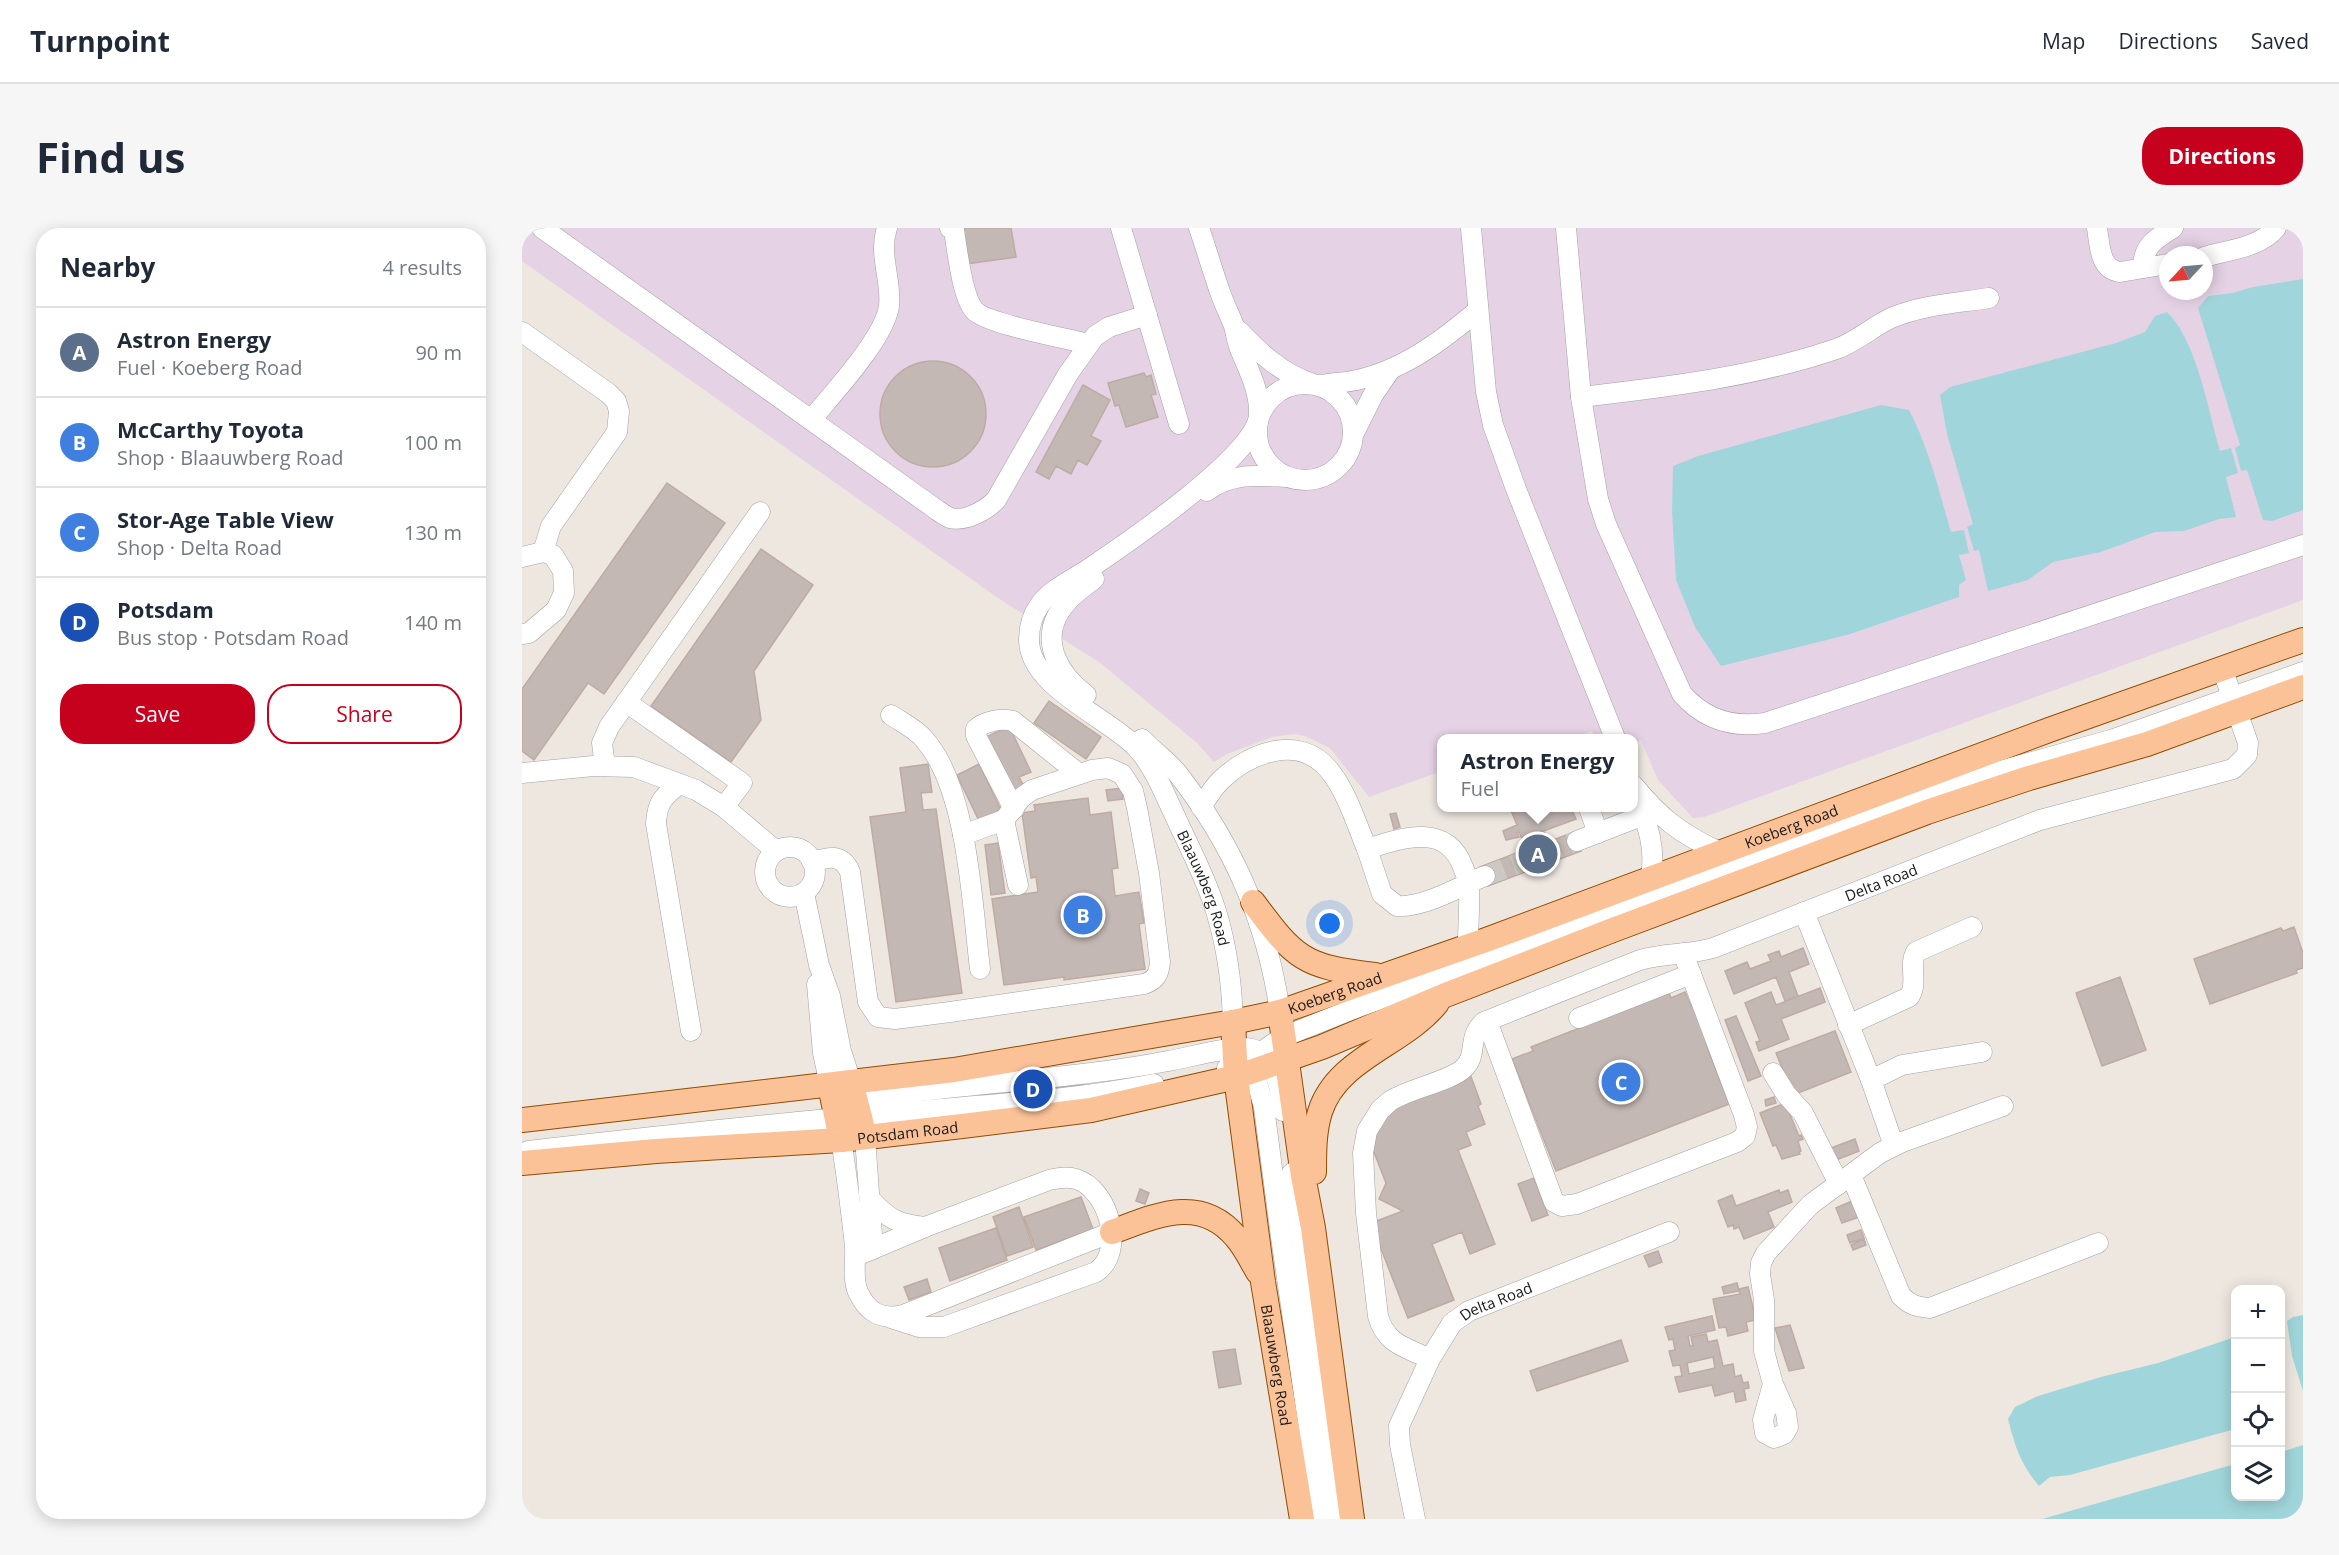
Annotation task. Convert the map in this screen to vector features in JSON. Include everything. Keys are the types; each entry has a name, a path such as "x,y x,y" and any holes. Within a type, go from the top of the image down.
{"main road":[{"name":"Koeberg Road","path":"1280,1012 2303,640"},
{"path":"1256,1060 1443,996 1927,812 2029,778 2147,744 2235,704 2303,687"},
{"path":"1253,902 1283,941 1302,957 1325,968 1382,976"},
{"path":"1313,1228 1315,1134 1320,1112 1328,1093 1350,1069 1418,1023 1443,996"},
{"name":"Potsdam Road","path":"522,1163 645,1152 847,1111 954,1070 1280,1012"},
{"name":"Blaauwberg Road","path":"1280,1012 1256,1060 1263,1282 1302,1519"},
{"name":"Blaauwberg Road","path":"1233,1022 1256,1060 1303,1176 1313,1228 1352,1519"},
{"name":"Potsdam Road","path":"522,1120 847,1111 1090,1110 1256,1060"},
{"path":"1112,1232 1168,1213 1182,1211 1203,1214 1219,1221 1235,1235 1263,1282"}],"street":[{"path":"542,228 951,518 967,517 987,509 996,500 1068,374 1088,344 1100,331 1147,315"},
{"path":"811,420 885,323 889,298 883,244 887,228"},
{"path":"950,228 954,230 968,301 978,315 1088,344"},
{"path":"1121,228 1179,424"},
{"path":"1199,228 1218,288 1255,385 1259,417 1258,442 1262,453 1277,471 1287,477"},
{"path":"1471,228 1486,392 1493,424 1515,489 1613,734"},
{"path":"1566,228 1581,398 1598,499 1682,694 1692,706 1723,722 1765,723 2303,545"},
{"path":"2097,228 2103,260 2112,271 2120,272 2159,265"},
{"path":"2143,268 2143,254 2147,248 2173,228"},
{"path":"2213,255 2256,243 2270,229"},
{"path":"1581,398 1684,384 1783,365 1839,348 1879,324 1910,311 1989,298"},
{"path":"1390,370 1373,395 1354,433 1349,453 1336,469 1318,479 1308,481 1287,477 1248,475 1229,479 1212,487 1074,594 1060,610 1054,623 1052,646 1030,648 1031,622 1040,604 1120,547 1219,471 1249,438 1265,405 1275,394 1287,387 1300,384 1351,382 1390,370 1440,341 1477,311"},
{"path":"1233,324 1266,359 1281,369 1335,394 1349,411 1354,433"},
{"path":"522,332 608,393 616,401 619,411 617,432 551,526 543,552"},
{"path":"605,766 602,743 609,727 760,512"},
{"path":"522,557 543,552 553,555 563,571 564,593 556,610 529,633 522,634"},
{"name":"Blaauwberg Road","path":"1052,646 1053,656 1064,675 1079,690 1141,738 1176,772 1233,858 1253,902 1267,946 1280,1012"},
{"name":"Blaauwberg Road","path":"1030,648 1041,671 1057,688 1123,736 1147,760 1204,879 1216,910 1232,991 1233,1022"},
{"name":"Delta Road","path":"1487,1021 1640,960 1664,954 1713,948 2040,820 2233,769 2244,760 2248,750 2245,731 2222,668"},
{"path":"522,1152 847,1111 1140,1067 1256,1060 1428,981 1975,779 2235,704 2303,672"},
{"path":"626,702 742,783 724,807"},
{"path":"891,715 923,737 939,759 952,791 963,835 980,969"},
{"path":"1018,885 1009,814 976,736 976,729 980,725 1006,719 1013,721 1079,774"},
{"path":"1201,807 1220,782 1247,762 1276,751 1295,749 1317,759 1335,779 1367,849 1382,894 1397,906 1420,904 1477,879"},
{"path":"522,773 605,766 634,767 696,790 724,807 776,851"},
{"path":"812,862 828,857 839,858 848,866 868,1002 878,1017 884,1019 917,1016 1144,984 1155,978 1159,972 1160,962 1149,873 1133,791 1122,774 1108,768 1092,770 1032,790 1021,798 1009,814 963,835"},
{"path":"679,784 664,796 657,808 656,824 691,1031"},
{"path":"1638,791 1670,824 1686,836 1719,852"},
{"path":"1638,798 1654,852 1652,877"},
{"path":"1591,812 1598,833"},
{"path":"1577,841 1644,815"},
{"path":"1367,849 1405,839 1431,838 1449,845 1477,879 1468,945"},
{"path":"790,847 798,849 805,853 812,862 815,873 813,881 804,893 796,897 781,896 769,886 765,872 770,857 776,851 790,847"},
{"path":"804,893 819,965 817,990 823,1053 847,1111 871,1200 864,1252 855,1278 864,1303 881,1317 919,1327 944,1327 1096,1272 1105,1265 1111,1253 1112,1232 1104,1207 1089,1186 1078,1179 1066,1177 1049,1180 864,1252"},
{"path":"1804,912 1871,1080 1894,1146"},
{"path":"1848,1025 1909,997 1914,989 1911,965 1916,952 1972,927"},
{"path":"1430,1359 1395,1342 1382,1330 1378,1316 1366,1214 1364,1142 1373,1120 1390,1101 1411,1090 1459,1072 1469,1062 1472,1055 1475,1032 1487,1021 1554,1202 1562,1206 1577,1204 1737,1142 1745,1136 1747,1127 1744,1115 1683,953"},
{"path":"1579,1018 1691,974"},
{"path":"1871,1080 1902,1065 1982,1052"},
{"path":"1256,1060 1322,1519"},
{"path":"1256,1060 1278,1084 1282,1104 1339,1519"},
{"path":"1773,1073 1786,1094 1807,1119 1845,1180 1901,1296 1908,1303 1917,1307 1930,1308 2098,1243"},
{"path":"1773,1384 1764,1351 1764,1300 1760,1274 1761,1263 1776,1240 1810,1205 1880,1153 2003,1106"},
{"path":"522,1144 804,1112 847,1111"},
{"path":"847,1111 850,1197 864,1252"},
{"path":"871,1200 887,1217 907,1225 925,1227"},
{"path":"891,1318 1112,1232"},
{"name":"Delta Road","path":"1415,1519 1400,1445 1399,1426 1430,1359 1452,1323 1462,1314 1669,1232"}],"shaded area":[{"path":"522,228 2303,228 2303,600 1704,817 1693,818 1658,780 1641,740 1638,741 1638,734 1593,734 1592,731 1583,734 1437,734 1437,773 1369,797 1330,748 1305,736 1295,734 1272,737 1227,754 1214,762 1197,743 1099,662 998,598 522,261"}],"water":[{"path":"2303,279 2303,510 2272,521 2263,520 2247,470 2241,471 2235,448 2240,445 2198,308 2205,300 2213,300 2213,295"},
{"path":"2167,312 2186,340 2194,358 2220,451 2231,448 2238,473 2226,477 2236,517 2219,519 2184,531 2155,532 2101,552 2053,562 2028,580 1988,591 1979,550 1974,551 1967,527 1973,524 1947,434 1940,395 1950,387 2116,343 2145,332 2155,316"},
{"path":"1881,405 1909,410 1928,454 1951,532 1964,530 1969,553 1959,555 1966,580 1959,585 1959,597 1847,635 1721,666 1695,627 1676,580 1672,511 1673,466 1698,456"},
{"path":"2303,1315 2303,1391 2292,1356 2287,1321"},
{"path":"2231,1338 2231,1430 2070,1475 2050,1477 2039,1486 2027,1470 2016,1446 2008,1419 2015,1407 2038,1396 2158,1363"},
{"path":"2303,1445 2303,1519 2042,1519 2231,1465 2231,1501 2285,1501 2285,1451"}],"building":[{"path":"962,228 1011,228 1016,257 967,264"},
{"path":"933,361 953,365 970,377 982,394 986,414 982,434 970,451 953,463 933,467 913,463 896,451 884,434 880,414 884,394 896,377 913,365"},
{"path":"1144,373 1146,377 1151,375 1156,394 1151,395 1158,417 1126,427 1119,405 1115,406 1108,383"},
{"path":"1083,385 1110,400 1091,436 1101,441 1087,465 1078,460 1071,474 1056,466 1049,479 1036,472"},
{"path":"667,483 725,523 604,694 588,683 534,760 522,751 522,689"},
{"path":"761,549 813,585 754,671 761,720 731,762 651,706"},
{"path":"1049,701 1101,737 1086,759 1034,723"},
{"path":"1009,726 1031,772 1019,777 1025,788 1013,794 986,737"},
{"path":"928,764 932,792 921,793 923,810 936,809 962,993 896,1002 870,817 906,812 900,768"},
{"path":"979,764 1002,812 980,823 957,775"},
{"path":"1122,788 1123,799 1108,801 1106,790"},
{"path":"1088,798 1090,815 1111,812 1118,868 1112,869 1115,896 1139,892 1144,923 1139,924 1145,969 1004,985 992,899 1038,892 1036,877 1031,878 1022,813 1035,811 1034,805"},
{"path":"1512,812 1573,812 1576,819 1522,839 1519,832 1517,833 1519,837 1506,840 1503,831 1517,825"},
{"path":"1396,813 1400,827 1394,829 1390,814"},
{"path":"1544,831 1548,842 1574,832 1581,851 1488,886 1480,867 1527,849 1522,839"},
{"path":"998,843 1005,893 991,895 985,845"},
{"path":"2294,927 2303,953 2303,968 2296,970 2297,973 2210,1004 2194,959 2281,928 2283,931"},
{"path":"1803,948 1809,964 1789,972 1798,996 1785,1001 1776,977 1734,994 1725,971 1747,962 1750,969 1771,961 1768,955 1779,951 1781,957"},
{"path":"2120,977 2146,1050 2102,1066 2076,993"},
{"path":"1820,988 1825,1002 1781,1019 1789,1039 1759,1051 1756,1042 1760,1041 1745,1003 1771,992 1776,1005"},
{"path":"1685,992 1691,1006 1699,1003 1714,1041 1706,1044 1729,1104 1556,1171 1512,1059 1533,1051 1531,1047 1669,993 1671,998"},
{"path":"1736,1016 1761,1076 1748,1081 1725,1020"},
{"path":"1835,1031 1851,1072 1793,1095 1776,1053"},
{"path":"1470,1074 1481,1104 1478,1106 1485,1124 1466,1132 1471,1145 1458,1150 1495,1244 1470,1254 1462,1232 1432,1244 1454,1300 1408,1318 1371,1223 1403,1211 1379,1199 1386,1183 1370,1142 1394,1104"},
{"path":"1083,1079 1084,1089 983,1099 982,1089"},
{"path":"1774,1097 1776,1103 1766,1106 1765,1100"},
{"path":"1783,1104 1786,1105 1799,1136 1801,1135 1803,1139 1798,1141 1800,1154 1782,1159 1776,1145 1773,1146 1760,1113"},
{"path":"1855,1139 1859,1151 1836,1160 1831,1148"},
{"path":"1534,1178 1548,1215 1532,1221 1518,1184"},
{"path":"1140,1189 1149,1193 1145,1204 1136,1201"},
{"path":"1779,1190 1780,1193 1788,1190 1792,1202 1768,1212 1774,1227 1744,1239 1739,1227 1734,1229 1733,1225 1728,1227 1718,1201 1732,1195 1736,1206"},
{"path":"1081,1197 1093,1229 1036,1250 1024,1217"},
{"path":"1852,1201 1859,1217 1842,1223 1836,1208"},
{"path":"1019,1207 1033,1247 1007,1256 993,1217"},
{"path":"996,1228 1007,1260 950,1281 939,1248"},
{"path":"1861,1230 1864,1238 1850,1243 1847,1235"},
{"path":"1864,1239 1866,1245 1853,1250 1851,1245"},
{"path":"1658,1251 1662,1262 1649,1267 1644,1256"},
{"path":"927,1279 931,1292 909,1300 904,1287"},
{"path":"1737,1283 1739,1291 1724,1294 1722,1287"},
{"path":"1748,1287 1756,1320 1746,1322 1748,1331 1728,1336 1726,1327 1719,1328 1713,1299 1740,1294 1739,1289"},
{"path":"1712,1316 1715,1330 1688,1336 1690,1346 1693,1346 1691,1337 1706,1334 1708,1342 1717,1340 1723,1366 1733,1364 1735,1377 1741,1375 1743,1383 1748,1382 1749,1388 1744,1389 1746,1400 1736,1402 1734,1391 1715,1396 1712,1385 1679,1392 1675,1377 1682,1376 1680,1365 1673,1366 1669,1351 1675,1350 1673,1339 1669,1340 1665,1327","holes":["1713,1357 1715,1368 1689,1374 1687,1363"]},
{"path":"1790,1325 1804,1368 1789,1371 1775,1328"},
{"path":"1621,1340 1628,1361 1537,1391 1530,1371"},
{"path":"1235,1349 1241,1384 1219,1388 1213,1352"}],"tunnel":[{"path":"1485,876 1577,841"}],"place":[{"name":"Astron Energy","path":"1538,854"},
{"name":"McCarthy Toyota","path":"1083,915"},
{"name":"Stor-Age Table View","path":"1621,1082"},
{"name":"Potsdam","path":"1033,1089"}]}
